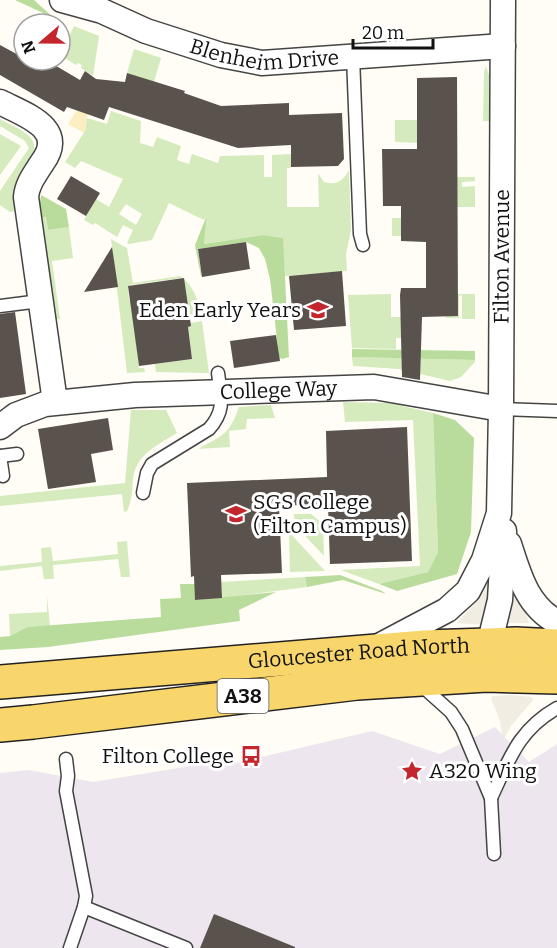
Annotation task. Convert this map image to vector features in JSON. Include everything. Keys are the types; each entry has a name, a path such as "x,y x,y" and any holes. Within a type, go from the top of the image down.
{"main road":[{"name":"Gloucester Road North","path":"488,660 557,646"},
{"name":"Gloucester Road North","path":"0,682 369,651 488,660 557,677"},
{"name":"A38","path":"0,725 357,682 414,678 488,660"}],"street":[{"name":"Blenheim Drive","path":"62,0 103,6 146,31 221,55 262,63 503,46"},
{"name":"Filton Avenue","path":"488,660 500,600 502,522 503,0"},
{"path":"0,102 40,123 50,136 51,142 46,157 27,186 26,197 55,402"},
{"name":"College Way","path":"5,421 35,406 55,402 135,395 219,383 287,397 374,387 501,409"},
{"name":"Filton Avenue","path":"502,522 523,585 538,610 557,622"},
{"name":"Filton Avenue","path":"369,651 437,617 468,591 502,522"}],"lane":[{"path":"354,57 360,234 363,245"},
{"path":"0,306 40,301"},
{"path":"143,493 147,473 153,464 209,429 216,421 222,409 219,383"},
{"path":"501,409 557,411"},
{"path":"3,476 0,456 17,454"},
{"path":"414,678 451,712 462,729 491,798 494,854"},
{"path":"491,798 521,737 539,719 557,708"},
{"path":"66,759 68,776 66,791 86,896 70,948"},
{"path":"84,907 186,948"}],"shaded area":[{"path":"497,557 485,625 457,623 475,603"},
{"path":"516,586 522,601 529,623 505,623"},
{"path":"512,695 532,697 533,700 511,726 505,737 502,736 500,721 491,698"},
{"path":"495,727 529,762 557,744 557,948 0,948 0,773 29,770 93,782 196,765 236,763 372,731 440,754"}],"green space":[{"path":"15,0 34,0 47,12 41,12"},
{"path":"74,26 99,36 93,76 81,68 82,65 72,62"},
{"path":"134,49 161,58 154,82 127,73"},
{"path":"486,66 489,75 489,121 483,121 484,72"},
{"path":"111,111 141,121 140,143 153,147 157,137 181,146 177,160 189,164 192,154 218,163 220,156 264,155 264,177 272,177 272,155 291,154 291,168 287,168 287,207 319,207 318,173 324,182 336,183 342,180 349,170 351,230 346,254 347,271 285,276 282,238 263,235 204,244 207,215 204,220 169,203 152,240 129,244 127,243 133,230 123,225 117,237 95,223 93,225 84,220 96,199 109,207 123,179 81,161 75,168 65,162 85,131 87,118 107,124","holes":["126,204 142,214 136,225 119,214"]},
{"path":"0,119 29,136 34,148 15,186 15,211 10,212 0,205 0,191 29,148 25,141 0,126"},
{"path":"395,120 423,120 422,143 395,142"},
{"path":"0,134 21,146 0,175"},
{"path":"457,177 475,177 475,181 462,182 462,187 475,186 475,207 457,207"},
{"path":"41,195 66,209 69,227 48,230 46,217 38,218"},
{"path":"207,215 204,244 263,235 283,238 289,357 282,359 279,357 270,279 265,259 259,248 246,242 198,249 201,276 195,245"},
{"path":"46,217 48,230 69,227 73,258 52,261 60,319 53,320 38,218"},
{"path":"392,218 419,218 420,236 392,236"},
{"path":"111,239 127,248 133,283 180,276 192,289 198,304 200,315 189,317 186,313 181,278 130,285 129,300 132,300 139,368 144,368 145,372 127,373"},
{"path":"391,294 391,317 413,317 421,338 396,338 396,349 352,348 348,295"},
{"path":"458,294 475,294 475,319 462,319 462,295 459,296 459,318 445,318"},
{"path":"202,321 209,373 156,372 155,364 192,359 188,327 190,323"},
{"path":"352,349 475,351 475,360 352,357"},
{"path":"352,357 475,360 475,362 461,377 450,381 399,369 353,366"},
{"path":"343,402 389,403 433,413 438,552 428,572 379,584 341,570 420,566 413,420 345,422"},
{"path":"271,405 275,418 247,419 246,429 229,431 230,447 198,449 228,429 239,407"},
{"path":"131,410 166,410 177,433 149,451 138,463 127,511 124,512 122,494 0,506 0,496 125,483"},
{"path":"433,413 455,420 474,438 471,532 457,574 397,591 379,584 428,572 438,552"},
{"path":"294,514 311,514 323,524 324,556 295,525"},
{"path":"289,532 325,571 290,572"},
{"path":"127,541 130,577 121,577 118,559 53,565 54,579 44,579 42,566 0,571 0,566 42,562 41,548 51,547 53,561 118,554 117,542"},
{"path":"340,575 386,594 343,580 307,587 305,577"},
{"path":"305,577 307,587 222,598 221,582"},
{"path":"180,584 195,584 196,600 276,592 239,610 240,621 48,647 0,650 0,637 10,636 27,627 161,617 160,599 181,598"},
{"path":"47,596 50,626 27,627 10,636 9,614 47,612"}],"sand":[{"path":"92,87 85,131 84,133 68,124"}],"building":[{"path":"0,45 12,52 12,72 66,72 80,80 85,71 96,79 125,82 127,73 185,91 184,93 221,106 289,103 289,115 342,113 344,159 338,166 291,167 291,145 238,148 109,107 104,120 67,107 64,112 0,75"},
{"path":"457,77 458,316 422,317 420,380 402,377 400,295 401,288 426,288 426,242 401,241 401,206 383,206 382,149 417,149 417,78"},
{"path":"71,176 100,193 86,216 57,199"},
{"path":"246,242 250,269 202,277 198,249"},
{"path":"112,247 118,287 84,292"},
{"path":"342,271 346,326 294,330 289,276"},
{"path":"184,278 191,326 188,327 192,359 139,366 128,286"},
{"path":"15,312 26,394 0,398 0,314"},
{"path":"276,335 280,361 234,368 230,341"},
{"path":"108,418 113,450 91,454 96,482 48,489 38,429"},
{"path":"407,427 412,561 330,564 328,504 279,506 282,573 221,575 222,598 195,600 194,576 191,577 187,483 327,477 326,431"},
{"path":"214,914 295,947 295,948 200,948"}],"place":[{"name":"Eden Early Years","path":"318,310"},
{"name":"SGS College (Filton Campus)","path":"236,514"},
{"name":"Filton College","path":"251,756"},
{"name":"A320 Wing","path":"412,771"}]}
